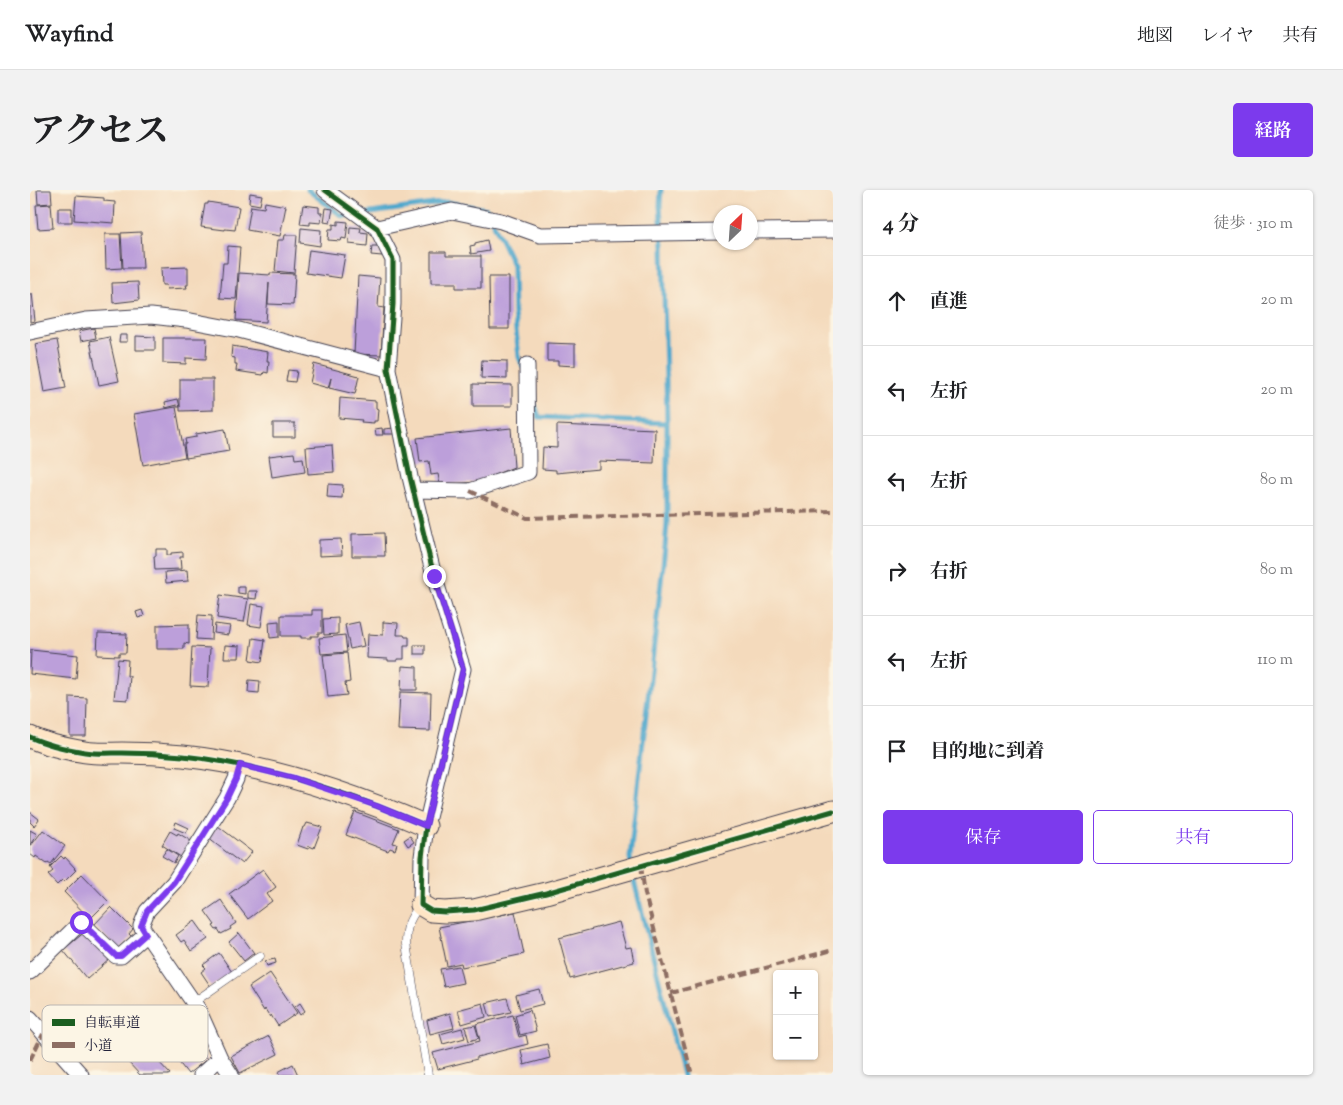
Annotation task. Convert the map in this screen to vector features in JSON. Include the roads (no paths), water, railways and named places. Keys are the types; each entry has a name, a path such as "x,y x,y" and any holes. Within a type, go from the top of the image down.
{"street":[{"path":"325,190 377,228 392,260 393,304 388,369 413,490 434,576 463,669 426,826 422,857 420,905 431,911 445,912 483,908 546,893 833,812"},
{"path":"377,228 452,211 501,222 540,235 713,232"},
{"path":"758,232 833,230"},
{"path":"30,332 86,320 151,316 186,320 239,330 388,369"},
{"path":"413,490 470,492 528,472 527,365"},
{"path":"30,737 86,753 183,756 240,765 294,778 377,806 426,826"},
{"path":"196,1005 141,926 147,911 174,882 227,798 240,765"},
{"path":"30,972 81,922 116,956 121,956 146,934"},
{"path":"30,1018 42,1032"},
{"path":"208,1031 220,1058 231,1075"},
{"path":"201,1075 220,1058"},
{"path":"69,1062 80,1075"}],"lane":[{"path":"420,905 410,920 406,931 406,944 428,1075"},
{"path":"194,1002 260,956"}],"waterway":[{"path":"308,190 342,216 353,215"},
{"path":"631,865 630,857 667,523 667,423 661,190"},
{"path":"364,214 447,202 487,209 513,265 514,313 519,357 523,367"},
{"path":"533,399 539,417 667,423"},
{"path":"632,873 683,1075"}]}
